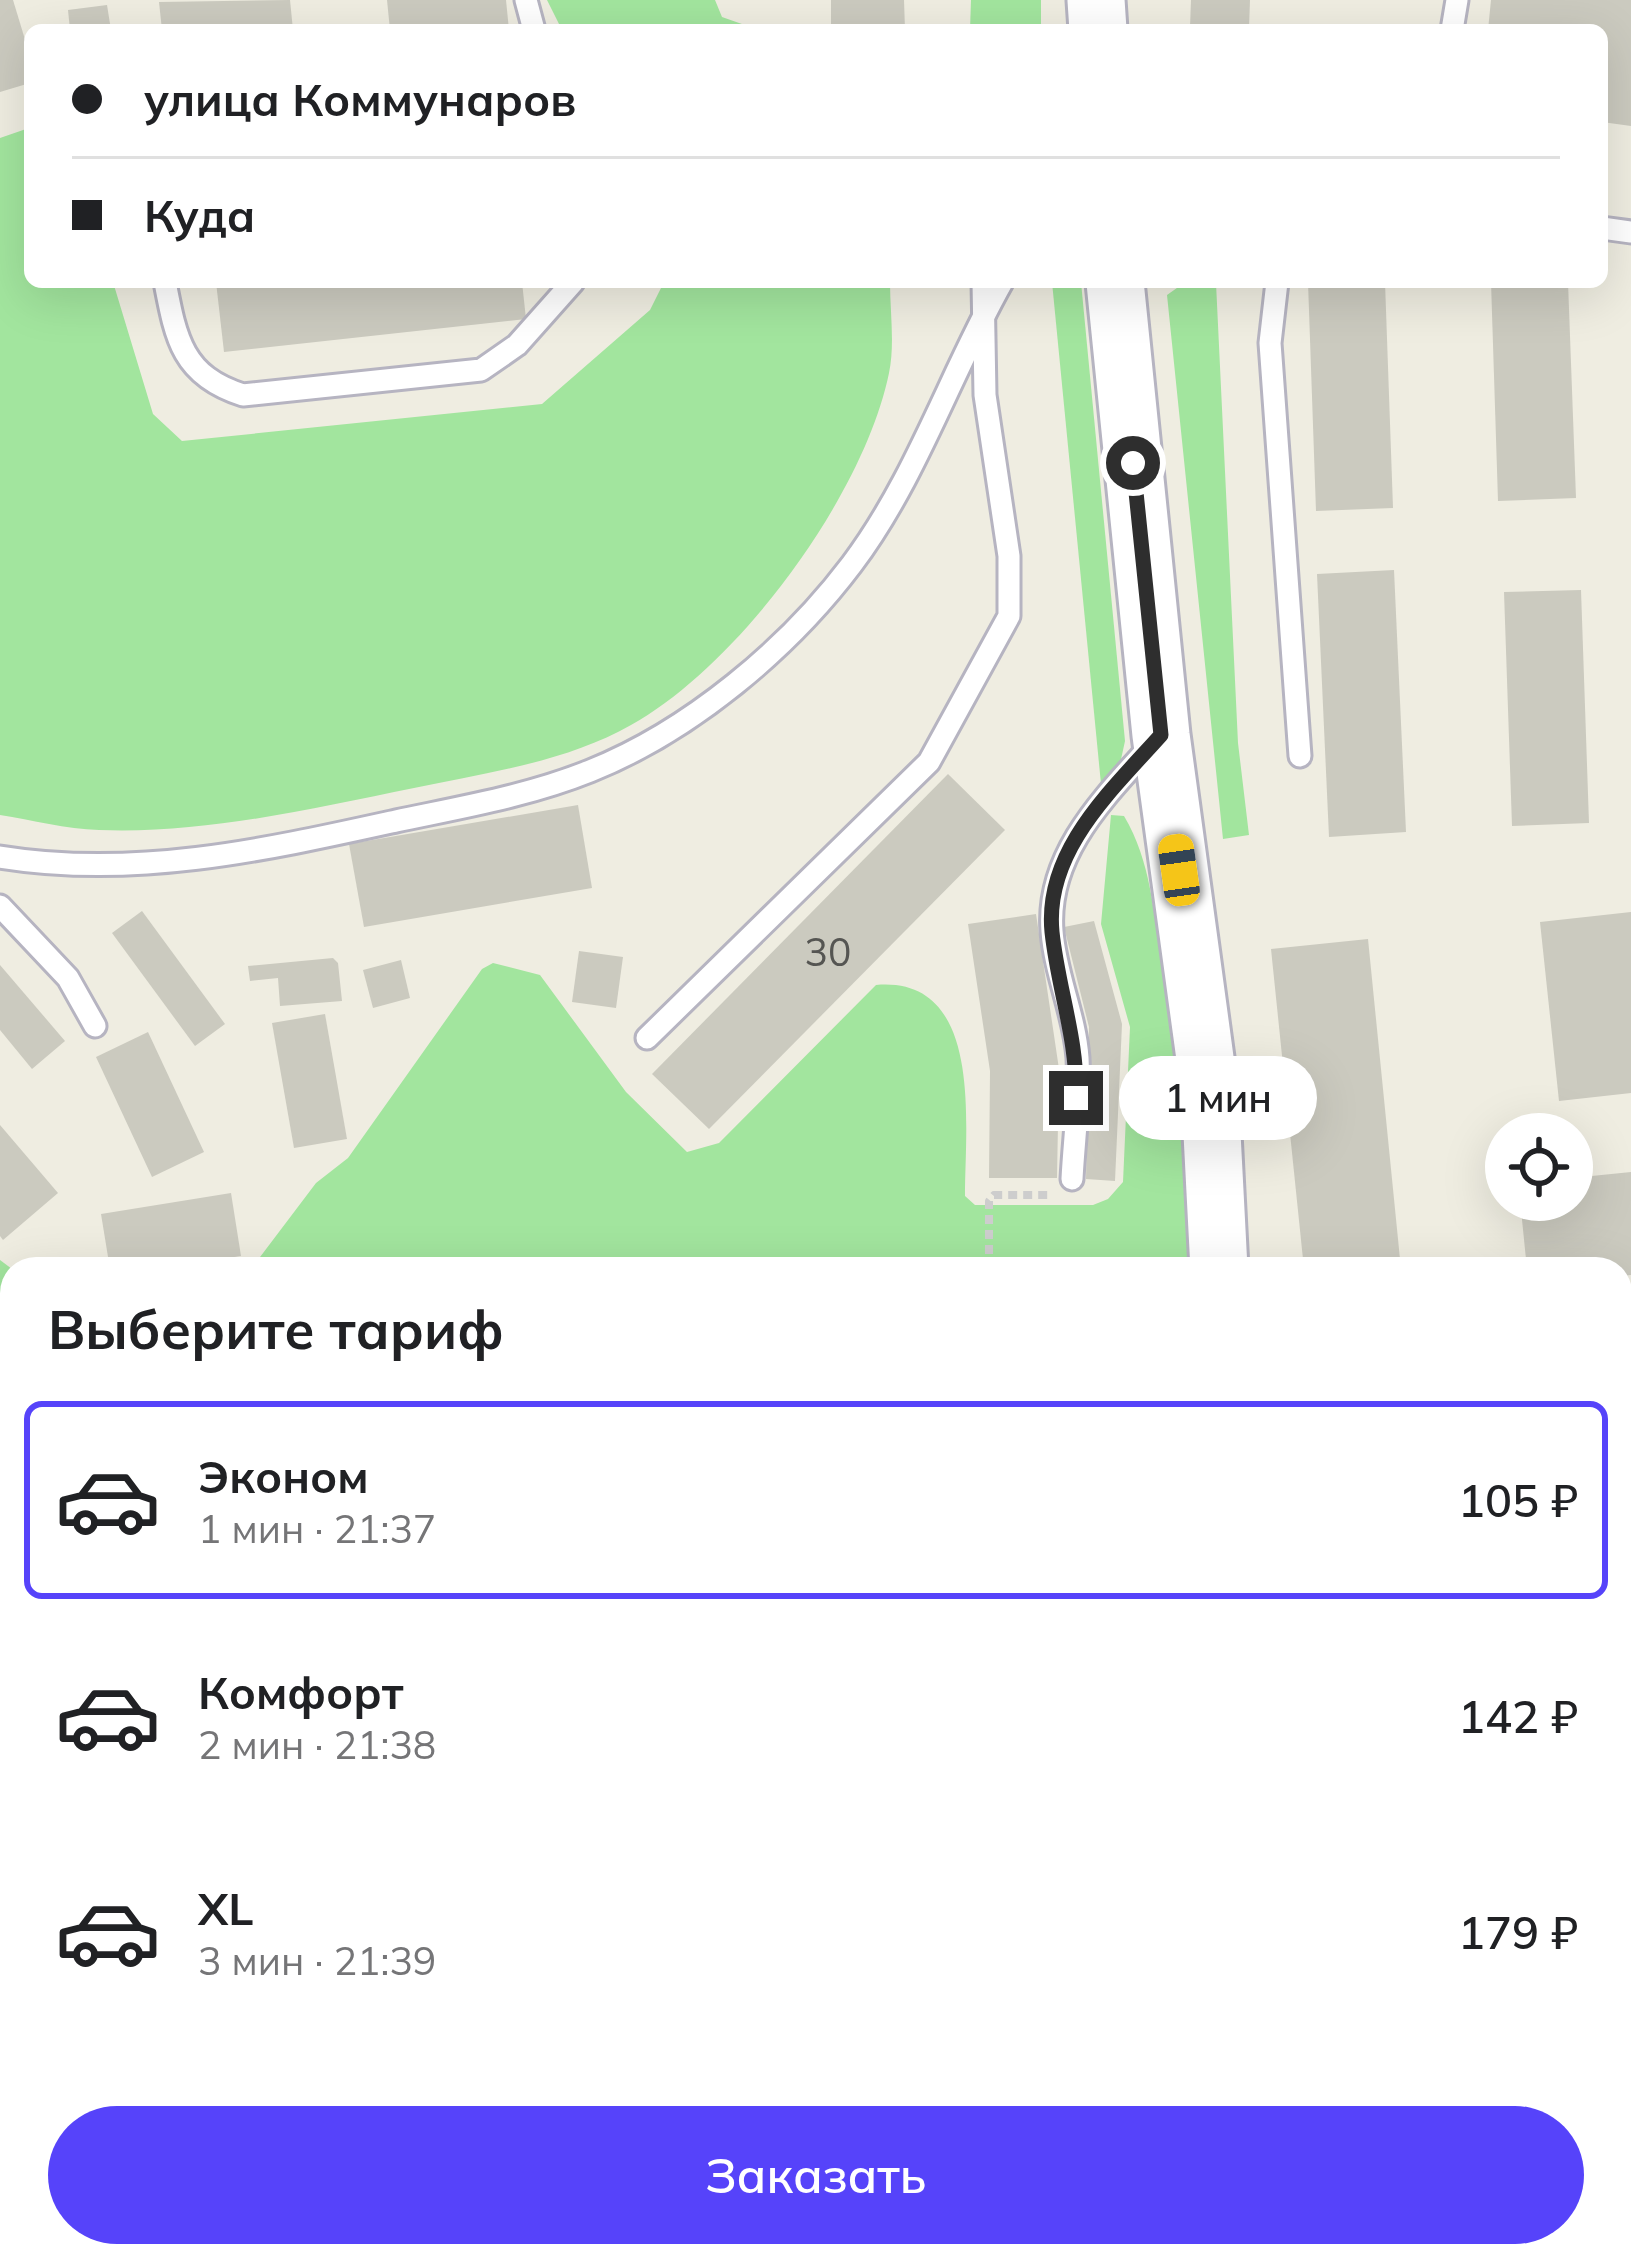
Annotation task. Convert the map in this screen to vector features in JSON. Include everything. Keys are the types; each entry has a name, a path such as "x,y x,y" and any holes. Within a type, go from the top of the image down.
{"main road":[{"path":"1115,288 1161,735 1210,1095 1219,1257"}],"lane":[{"path":"167,288 188,363 213,386 243,395 481,370 517,346 568,288"},
{"path":"647,1038 929,762 1009,616 1009,556 985,395 983,288"},
{"path":"0,857 65,867 151,866 293,843 523,794 594,770 719,696 799,626 852,564 884,517 998,288"},
{"path":"1276,288 1270,344 1300,756"},
{"path":"1072,1179 1078,1057 1052,931 1056,886 1075,838 1161,735"},
{"path":"0,906 68,978 95,1026"}],"path":[{"path":"989,1257 989,1201 994,1196 1063,1195 1070,1191 1072,1179"}],"green space":[{"path":"547,0 715,0 722,17 742,24 559,24"},
{"path":"971,0 1041,0 1041,24 970,24"},
{"path":"24,130 24,288 115,288 153,414 182,441 542,404 650,310 661,288 890,288 891,362 875,421 825,522 754,619 672,697 606,738 497,771 218,824 99,830 0,815 0,138"},
{"path":"1053,288 1082,288 1125,741 1120,764 1101,784"},
{"path":"1177,288 1216,288 1238,743 1249,835 1223,839 1167,295"},
{"path":"1111,815 1124,816 1146,870 1174,1042 1189,1193 1189,1257 260,1257 316,1183 348,1158 482,969 493,963 540,975 626,1092 687,1152 719,1143 876,985 911,988 935,1004 952,1029 961,1060 965,1196 975,1205 1093,1205 1108,1199 1123,1182 1130,1027 1101,924"}],"building":[{"path":"0,0 13,0 24,36 24,85 0,92"},
{"path":"290,0 292,24 161,24 159,2"},
{"path":"387,0 506,0 508,24 389,24"},
{"path":"831,0 904,0 905,24 831,24"},
{"path":"1191,0 1250,0 1249,24 1190,24"},
{"path":"1491,0 1631,0 1631,126 1608,123 1608,24 1489,24"},
{"path":"107,5 110,24 69,24 68,10"},
{"path":"217,288 523,288 526,319 224,352"},
{"path":"1308,288 1385,288 1393,508 1316,511"},
{"path":"1491,288 1568,288 1576,498 1498,501"},
{"path":"1394,570 1406,832 1329,837 1317,574"},
{"path":"1581,590 1589,823 1512,826 1504,592"},
{"path":"948,774 1005,830 709,1129 652,1074"},
{"path":"578,805 592,888 364,927 349,844"},
{"path":"142,911 225,1024 195,1046 112,933"},
{"path":"1631,912 1631,1093 1559,1101 1540,922"},
{"path":"1036,914 1059,1069 1057,1178 989,1178 990,1071 968,924"},
{"path":"1094,921 1122,1024 1115,1181 1086,1179 1089,1027 1064,927"},
{"path":"1368,939 1400,1257 1303,1257 1271,949"},
{"path":"579,951 623,957 616,1008 572,1002"},
{"path":"333,958 338,963 342,1001 280,1006 278,978 250,981 248,966"},
{"path":"401,960 410,998 373,1008 363,970"},
{"path":"0,965 65,1041 32,1069 0,1030"},
{"path":"325,1014 347,1139 294,1148 272,1023"},
{"path":"148,1032 204,1152 152,1177 96,1057"},
{"path":"0,1125 58,1193 3,1240 0,1236"},
{"path":"1631,1172 1631,1257 1526,1257 1522,1221 1593,1221 1593,1176"},
{"path":"231,1193 241,1256 108,1257 101,1214"}],"route":[{"path":"1076,1098 1078,1057 1052,931 1060,869 1075,838 1102,802 1161,735 1133,463"}]}
